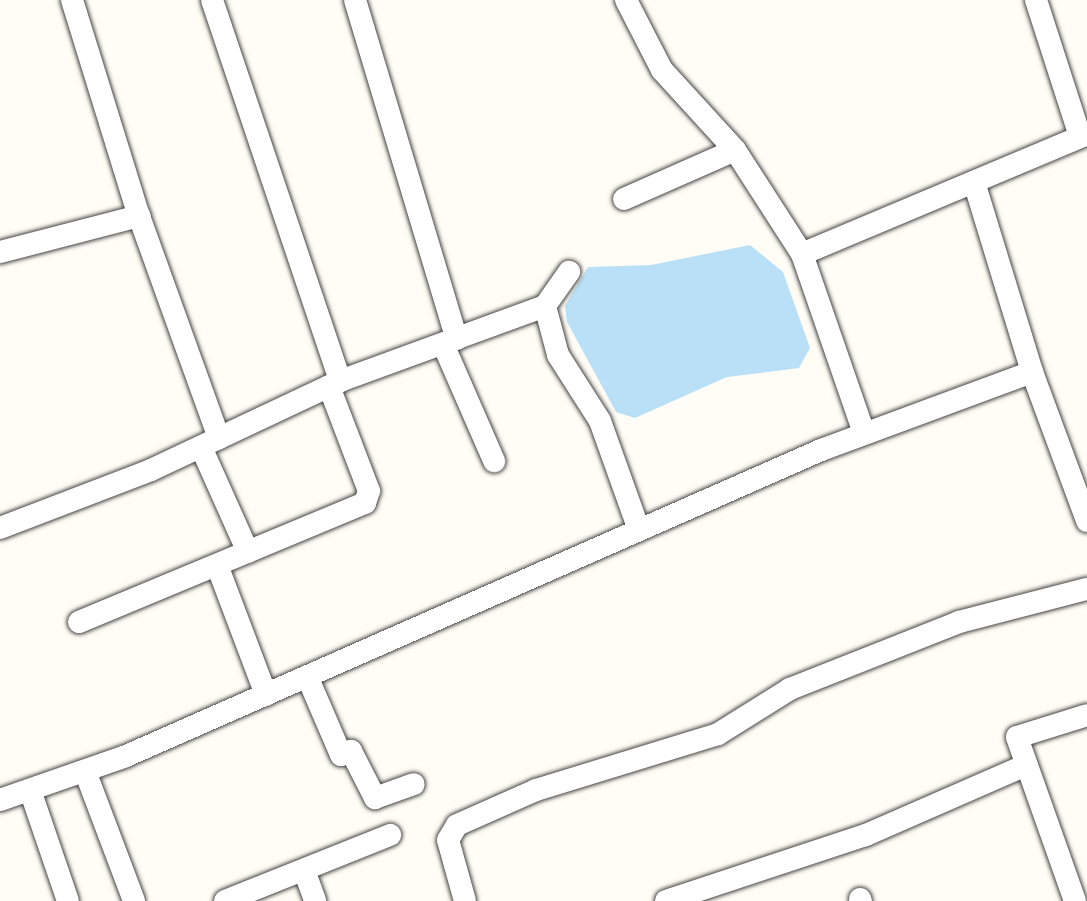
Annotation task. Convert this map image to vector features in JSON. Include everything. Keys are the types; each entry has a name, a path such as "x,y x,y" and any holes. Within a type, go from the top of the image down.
{"street":[{"path":"72,0 210,442 248,552"},
{"path":"79,622 248,552 369,497 212,0"},
{"path":"355,0 450,342 494,461"},
{"path":"626,0 662,70 735,150 802,254 864,433"},
{"path":"802,254 1084,135 1036,0"},
{"path":"624,199 735,150"},
{"path":"974,182 1032,372 1087,521"},
{"path":"0,252 139,216"},
{"path":"0,528 210,442 334,383 545,306 569,272"},
{"path":"545,306 558,355 600,421 639,530"},
{"path":"0,800 85,771 266,695 864,433 1032,372"},
{"path":"217,565 266,695"},
{"path":"465,901 448,840 457,825 536,790 718,734 790,689 959,622 1087,589"},
{"path":"307,676 341,755 351,751 375,798 414,784"},
{"path":"1075,901 1017,737 1087,715"},
{"path":"666,901 866,835 1026,765"},
{"path":"85,771 134,901"},
{"path":"30,790 68,901"},
{"path":"225,901 390,835"},
{"path":"304,870 315,901"}],"water":[{"path":"750,245 783,272 810,348 799,368 727,377 635,418 616,412 567,322 565,306 588,267 651,265"}]}
